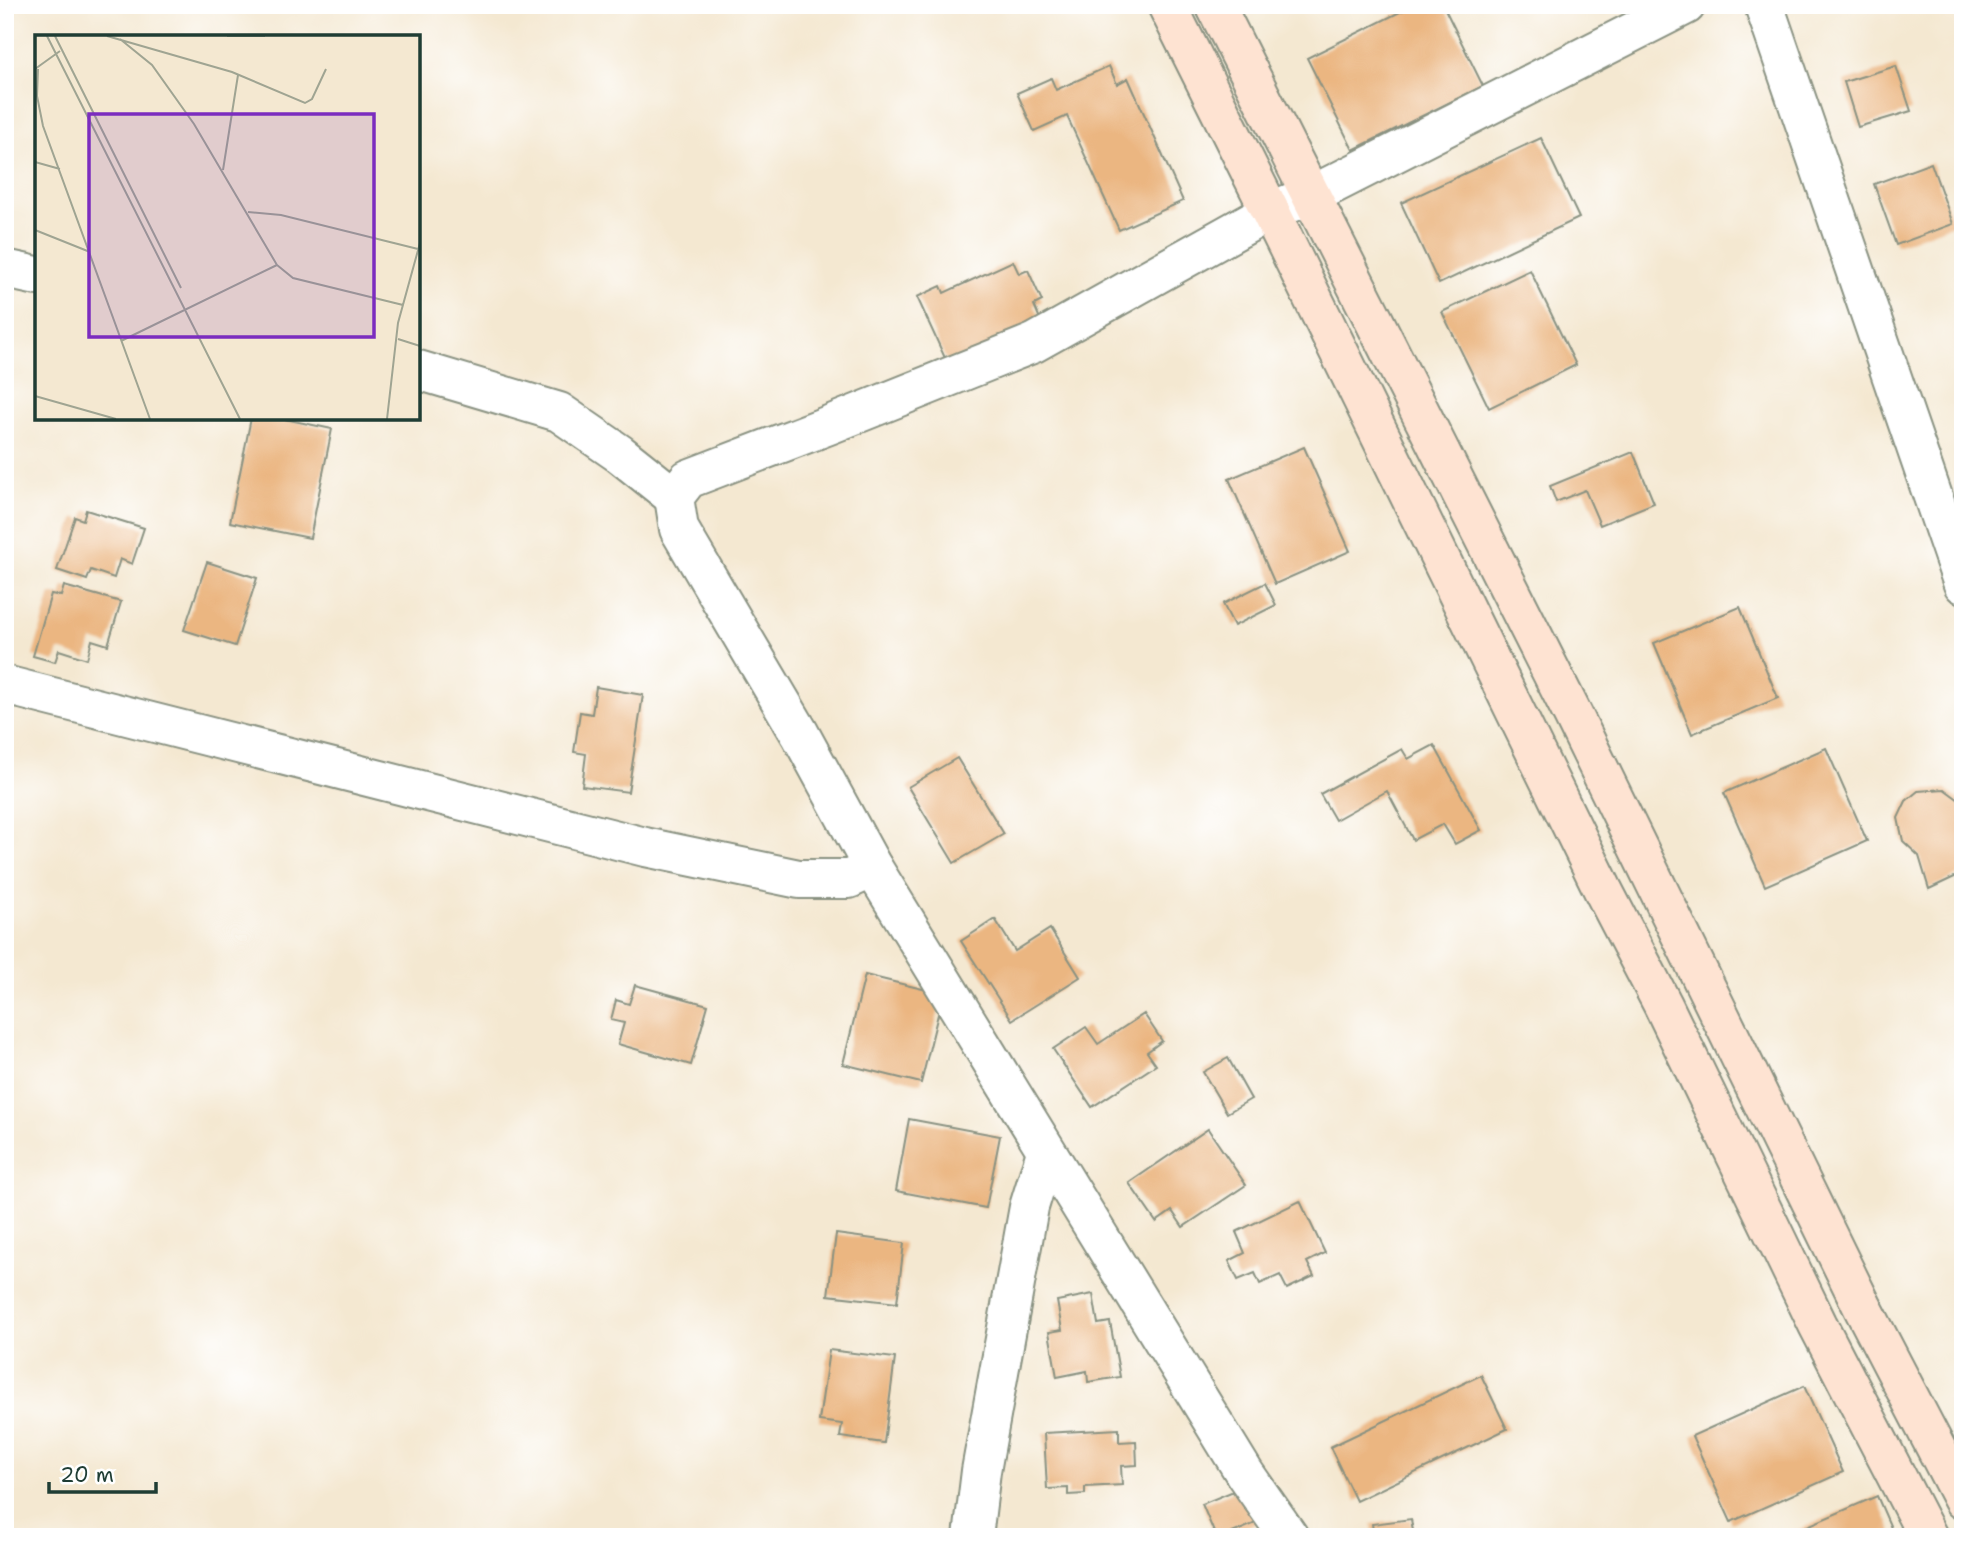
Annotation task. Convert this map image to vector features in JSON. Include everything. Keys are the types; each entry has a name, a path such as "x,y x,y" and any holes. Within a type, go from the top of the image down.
{"main road":[{"path":"1167,5 1818,1325 1928,1537"},
{"path":"1214,5 1567,703 1863,1308 1963,1500"},
{"path":"1663,1006 1704,985"},
{"path":"1818,1325 1863,1308"}],"street":[{"path":"674,497 688,478 1034,343 1270,211 1312,195 1686,5"},
{"path":"1764,5 1963,584"},
{"path":"5,269 35,276"},
{"path":"420,371 559,412 620,454 674,497 679,529 800,734 873,868 1245,1474 1289,1537"},
{"path":"5,685 645,847 799,879 849,879 873,868"},
{"path":"973,1537 981,1471 1029,1207 1046,1152"}],"building":[{"path":"1414,5 1443,5 1483,86 1353,150 1307,58"},
{"path":"1109,66 1117,84 1128,78 1183,201 1119,230 1067,116 1034,131 1017,93 1051,78 1056,90"},
{"path":"1896,66 1911,111 1858,127 1844,82"},
{"path":"1541,138 1579,218 1439,284 1401,203"},
{"path":"1931,163 1953,224 1896,245 1874,184"},
{"path":"1013,261 1019,274 1028,270 1042,301 1034,305 1043,326 950,369 917,297 941,286 944,293"},
{"path":"1530,270 1576,365 1489,408 1442,312"},
{"path":"251,420 289,420 332,429 310,538 230,522"},
{"path":"1304,447 1350,551 1275,584 1229,479"},
{"path":"1633,452 1654,503 1600,525 1585,490 1556,502 1550,486"},
{"path":"86,510 144,528 132,564 120,559 114,578 91,570 87,580 57,570 75,517 83,520"},
{"path":"207,562 257,578 235,646 184,630"},
{"path":"1265,583 1276,605 1234,626 1223,604"},
{"path":"64,586 121,602 108,645 92,640 87,659 59,650 55,662 33,656 51,594 61,596"},
{"path":"1740,607 1778,698 1692,734 1654,643"},
{"path":"596,687 643,695 628,792 582,786 586,754 574,752 580,712 592,714"},
{"path":"1434,745 1481,830 1455,844 1443,824 1413,840 1387,791 1335,820 1320,794 1402,749 1408,759"},
{"path":"1826,748 1867,841 1765,886 1724,793"},
{"path":"957,758 1004,834 954,863 908,787"},
{"path":"1944,789 1963,803 1963,873 1929,889 1919,856 1903,841 1898,818 1906,801 1918,791"},
{"path":"995,919 1015,951 1050,929 1080,977 1012,1020 961,941"},
{"path":"865,975 943,994 921,1083 843,1064"},
{"path":"635,985 708,1005 691,1065 618,1044 624,1023 611,1020 616,1000 629,1004"},
{"path":"1144,1014 1162,1041 1147,1052 1156,1065 1092,1107 1053,1049 1086,1027 1098,1044"},
{"path":"1228,1058 1251,1099 1227,1113 1203,1072"},
{"path":"909,1119 1000,1136 986,1208 896,1191"},
{"path":"1208,1129 1246,1185 1183,1227 1172,1211 1156,1222 1129,1183"},
{"path":"1300,1201 1325,1253 1307,1262 1314,1276 1287,1289 1280,1275 1260,1284 1255,1273 1238,1280 1229,1261 1245,1253 1236,1232"},
{"path":"836,1234 904,1243 897,1303 828,1295"},
{"path":"1093,1294 1098,1324 1110,1322 1120,1377 1088,1382 1087,1371 1057,1377 1049,1332 1062,1330 1057,1301"},
{"path":"829,1350 895,1358 884,1443 840,1437 842,1424 819,1421"},
{"path":"1481,1375 1507,1429 1356,1501 1330,1447"},
{"path":"1804,1386 1843,1472 1731,1522 1692,1436"},
{"path":"1119,1429 1119,1442 1136,1441 1137,1465 1121,1466 1122,1485 1085,1487 1085,1494 1068,1495 1068,1488 1047,1489 1044,1433"},
{"path":"1248,1485 1263,1520 1223,1537 1216,1537 1202,1504"},
{"path":"1877,1496 1895,1537 1782,1537"},
{"path":"1411,1519 1414,1537 1374,1537 1372,1524"}]}
